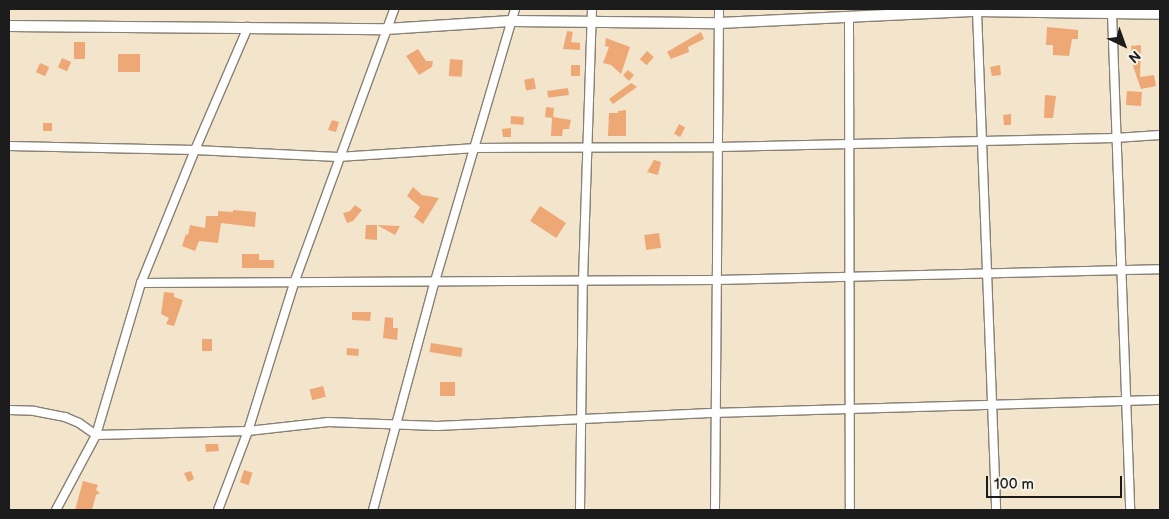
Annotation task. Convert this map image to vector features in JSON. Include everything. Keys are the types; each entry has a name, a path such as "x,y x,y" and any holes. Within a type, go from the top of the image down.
{"street":[{"path":"218,510 248,431 294,283 338,157 394,9"},
{"path":"373,510 435,281 476,148 515,9"},
{"path":"580,510 583,280 592,9"},
{"path":"715,510 719,9"},
{"path":"977,11 996,510"},
{"path":"9,26 248,27 386,30 511,21 720,23 977,11 1160,14"},
{"path":"1112,13 1115,138 1130,510"},
{"path":"848,17 850,510"},
{"path":"56,510 96,435 140,284 248,27"},
{"path":"9,146 195,150 338,157 476,148 719,147 1115,138 1160,135"},
{"path":"140,284 717,280 1160,268"},
{"path":"9,410 34,411 65,417 79,423 96,435 248,431 328,422 437,426 1126,399 1160,400"}],"building":[{"path":"1047,27 1078,30 1078,39 1072,39 1069,56 1053,55 1053,45 1046,45"},
{"path":"567,31 573,32 571,42 580,43 580,50 563,49"},
{"path":"701,32 704,39 688,47 689,52 671,59 667,52"},
{"path":"606,38 630,47 621,74 611,65 603,63 609,47 605,46"},
{"path":"74,42 85,42 85,59 74,59"},
{"path":"1141,45 1140,77 1154,75 1156,86 1141,89 1133,66 1131,46"},
{"path":"418,49 426,61 433,61 432,67 419,75 406,56"},
{"path":"647,51 654,57 647,65 640,59"},
{"path":"118,54 140,54 140,72 118,72"},
{"path":"62,58 71,62 67,71 58,67"},
{"path":"450,59 463,60 462,77 449,76"},
{"path":"40,63 49,67 45,76 36,72"},
{"path":"571,65 580,65 580,76 571,76"},
{"path":"1000,65 1001,75 992,76 990,67"},
{"path":"628,70 634,75 629,81 623,75"},
{"path":"534,78 536,89 526,91 524,80"},
{"path":"631,83 637,87 613,104 609,99"},
{"path":"568,88 569,95 548,98 547,91"},
{"path":"1127,91 1142,92 1141,106 1126,105"},
{"path":"1045,95 1056,96 1053,118 1044,118"},
{"path":"546,107 554,108 553,117 571,120 569,129 563,129 562,136 551,136 552,118 545,117"},
{"path":"626,110 626,136 608,136 609,113 618,113 618,111"},
{"path":"1011,114 1011,125 1004,125 1003,115"},
{"path":"511,116 524,117 523,125 510,124"},
{"path":"332,120 339,122 336,132 328,130"},
{"path":"43,123 52,123 52,131 43,131"},
{"path":"679,124 685,127 680,137 674,134"},
{"path":"511,128 511,137 503,137 502,129"},
{"path":"654,160 661,162 658,175 647,172"},
{"path":"413,187 422,195 439,198 423,224 414,217 420,207 407,196"},
{"path":"355,205 362,210 353,221 347,223 343,213 350,211"},
{"path":"540,206 566,223 556,238 530,221"},
{"path":"233,210 256,212 255,227 221,223 218,243 199,241 195,251 182,246 186,234 188,235 190,225 205,228 206,216 218,216 218,211 233,212"},
{"path":"366,225 377,225 377,240 365,239"},
{"path":"377,225 400,226 395,235"},
{"path":"659,233 661,248 646,250 644,235"},
{"path":"242,254 259,254 259,260 274,260 274,268 242,268"},
{"path":"164,292 174,293 174,297 183,300 174,326 166,324 169,318 161,314"},
{"path":"352,312 371,312 370,321 352,320"},
{"path":"385,317 393,318 393,328 398,328 397,340 383,338"},
{"path":"202,339 212,339 212,351 202,351"},
{"path":"431,343 463,348 461,357 430,352"},
{"path":"347,348 359,349 358,356 346,355"},
{"path":"440,382 455,382 455,396 440,396"},
{"path":"323,386 326,397 312,400 309,390"},
{"path":"205,444 218,444 219,451 206,452"},
{"path":"244,470 253,473 249,485 240,482"},
{"path":"191,471 194,479 188,482 184,473"},
{"path":"83,481 98,485 96,490 100,493 96,495 92,510 75,510"}]}
